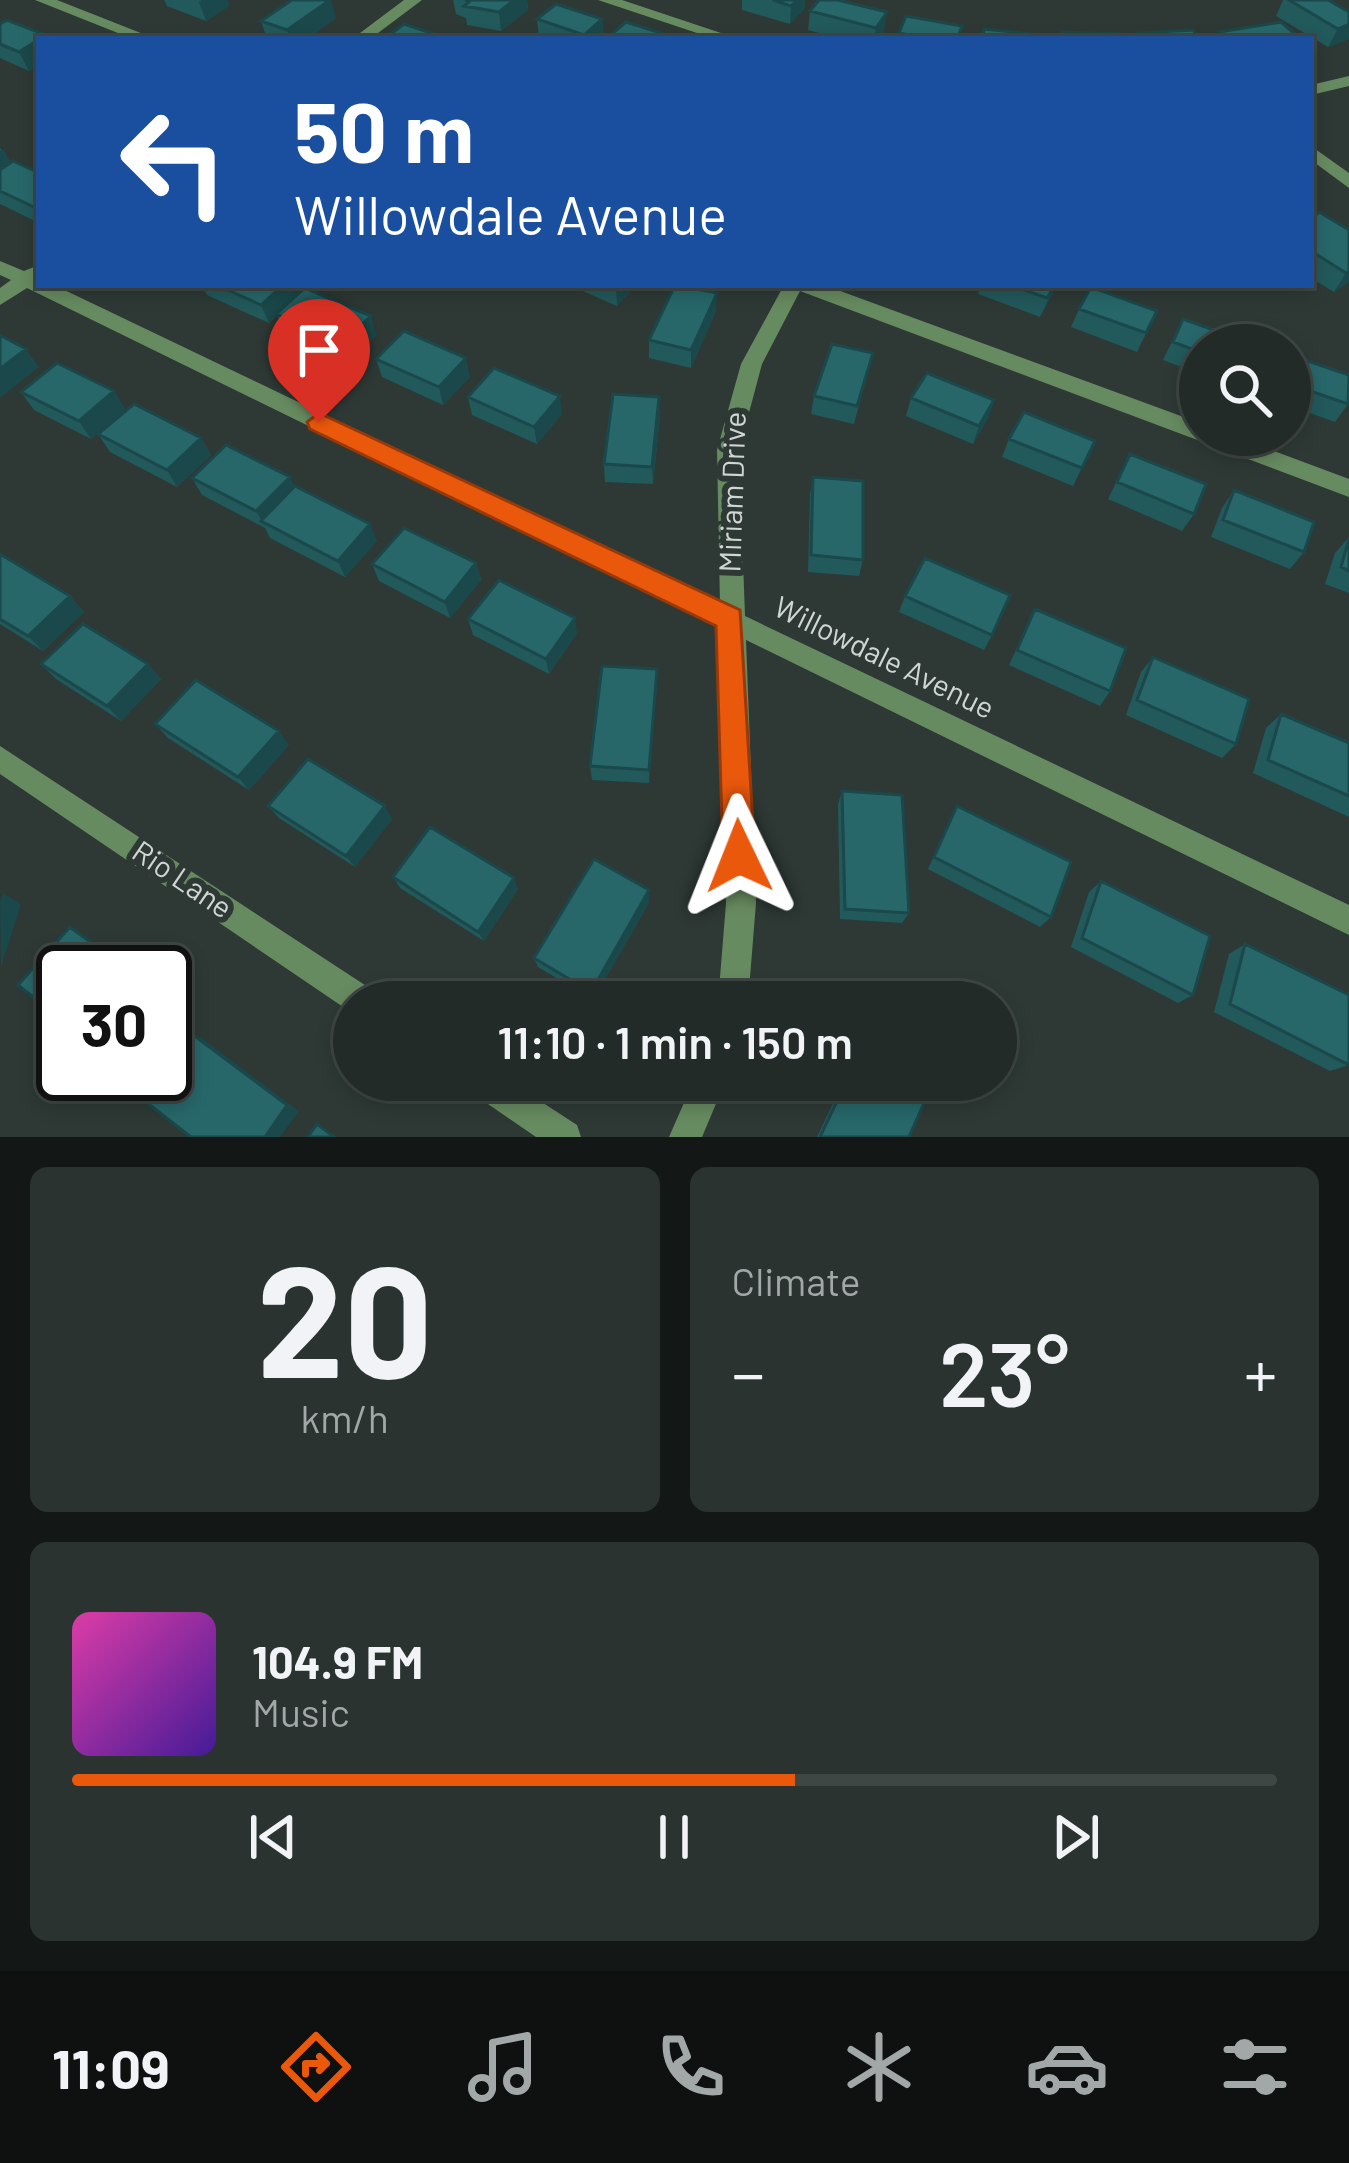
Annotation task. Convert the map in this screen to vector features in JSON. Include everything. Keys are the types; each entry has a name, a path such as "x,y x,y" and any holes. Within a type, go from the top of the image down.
{"street":[{"path":"43,0 140,36"},
{"path":"364,36 415,0"},
{"path":"606,0 721,36"},
{"path":"1314,89 1349,81"},
{"path":"1314,153 1349,182"},
{"name":"Willowdale Avenue","path":"0,267 32,274"},
{"path":"0,298 32,274"},
{"name":"Willowdale Avenue","path":"60,288 1349,920"},
{"name":"Miriam Drive","path":"735,981 741,903 728,450 737,395 752,352 792,288"},
{"path":"812,288 1179,425"},
{"path":"1262,456 1349,488"},
{"name":"Rio Lane","path":"0,758 333,982"},
{"path":"511,1101 565,1137"},
{"path":"685,1137 701,1101"}],"building":[{"path":"292,0 330,0 287,30 261,21"},
{"path":"465,0 514,0 499,12 464,6 470,1"},
{"path":"819,0 887,12 876,28 810,11"},
{"path":"1289,0 1328,0 1349,12 1349,24 1338,29"},
{"path":"556,4 602,19 584,35 537,19"},
{"path":"906,16 962,26 958,36 899,33"},
{"path":"7,20 46,35 36,36 36,41 19,52 0,44 0,24"},
{"path":"626,22 671,36 609,36"},
{"path":"1281,22 1297,36 1223,36 1219,32"},
{"path":"404,24 431,33 428,36 388,36"},
{"path":"984,29 1041,35 1041,36 983,36"},
{"path":"1193,30 1197,36 1140,36 1138,33"},
{"path":"1063,32 1121,36 1064,36"},
{"path":"13,161 36,172 36,205 0,191 0,170"},
{"path":"1319,212 1349,230 1346,273 1314,253 1314,216"},
{"path":"224,288 280,288 261,305"},
{"path":"305,288 371,316 342,343 276,314"},
{"path":"674,288 717,293 691,350 649,340"},
{"path":"1019,288 1053,288 1047,298"},
{"path":"1094,288 1157,311 1146,333 1079,309"},
{"path":"404,331 466,358 439,387 376,359"},
{"path":"0,335 26,349 0,369"},
{"path":"832,344 873,353 857,406 814,396"},
{"path":"1311,362 1349,375 1348,404 1311,391"},
{"path":"57,363 114,391 79,421 21,392"},
{"path":"494,368 560,396 534,427 468,397"},
{"path":"927,373 994,400 979,426 911,398"},
{"path":"613,394 659,397 652,467 604,464"},
{"path":"134,404 201,438 167,470 98,434"},
{"path":"1024,412 1095,441 1082,468 1009,439"},
{"path":"226,445 290,477 256,511 192,478"},
{"path":"1130,454 1206,484 1194,514 1117,482"},
{"path":"813,477 863,481 863,560 811,555"},
{"path":"295,486 370,524 338,561 261,521"},
{"path":"1234,490 1314,522 1304,552 1223,520"},
{"path":"404,528 476,563 445,602 372,564"},
{"path":"1349,539 1349,571 1341,567"},
{"path":"0,554 70,596 28,636 0,619"},
{"path":"925,558 1010,595 992,635 905,596"},
{"path":"499,580 575,618 546,659 468,619"},
{"path":"1035,609 1126,648 1110,691 1017,650"},
{"path":"83,624 148,664 107,706 41,664"},
{"path":"1153,657 1249,699 1236,744 1137,700"},
{"path":"602,666 657,669 649,770 590,766"},
{"path":"196,680 279,731 238,777 155,724"},
{"path":"1281,714 1349,743 1349,796 1268,760"},
{"path":"308,759 385,806 346,856 268,806"},
{"path":"842,791 902,795 909,913 845,909"},
{"path":"957,806 1071,862 1051,917 934,857"},
{"path":"430,827 514,878 478,932 393,877"},
{"path":"594,859 649,890 597,981 573,981 534,958"},
{"path":"1101,881 1210,936 1193,995 1082,938"},
{"path":"70,927 94,945 54,945"},
{"path":"1245,944 1349,995 1349,1065 1230,1004"},
{"path":"36,965 36,999 18,985"},
{"path":"192,1034 287,1105 265,1137 191,1137 145,1101 192,1101"},
{"path":"837,1101 925,1101 909,1137 820,1137"},
{"path":"317,1124 334,1137 308,1137"}],"route":[{"path":"319,422 730,619 739,856"}]}
